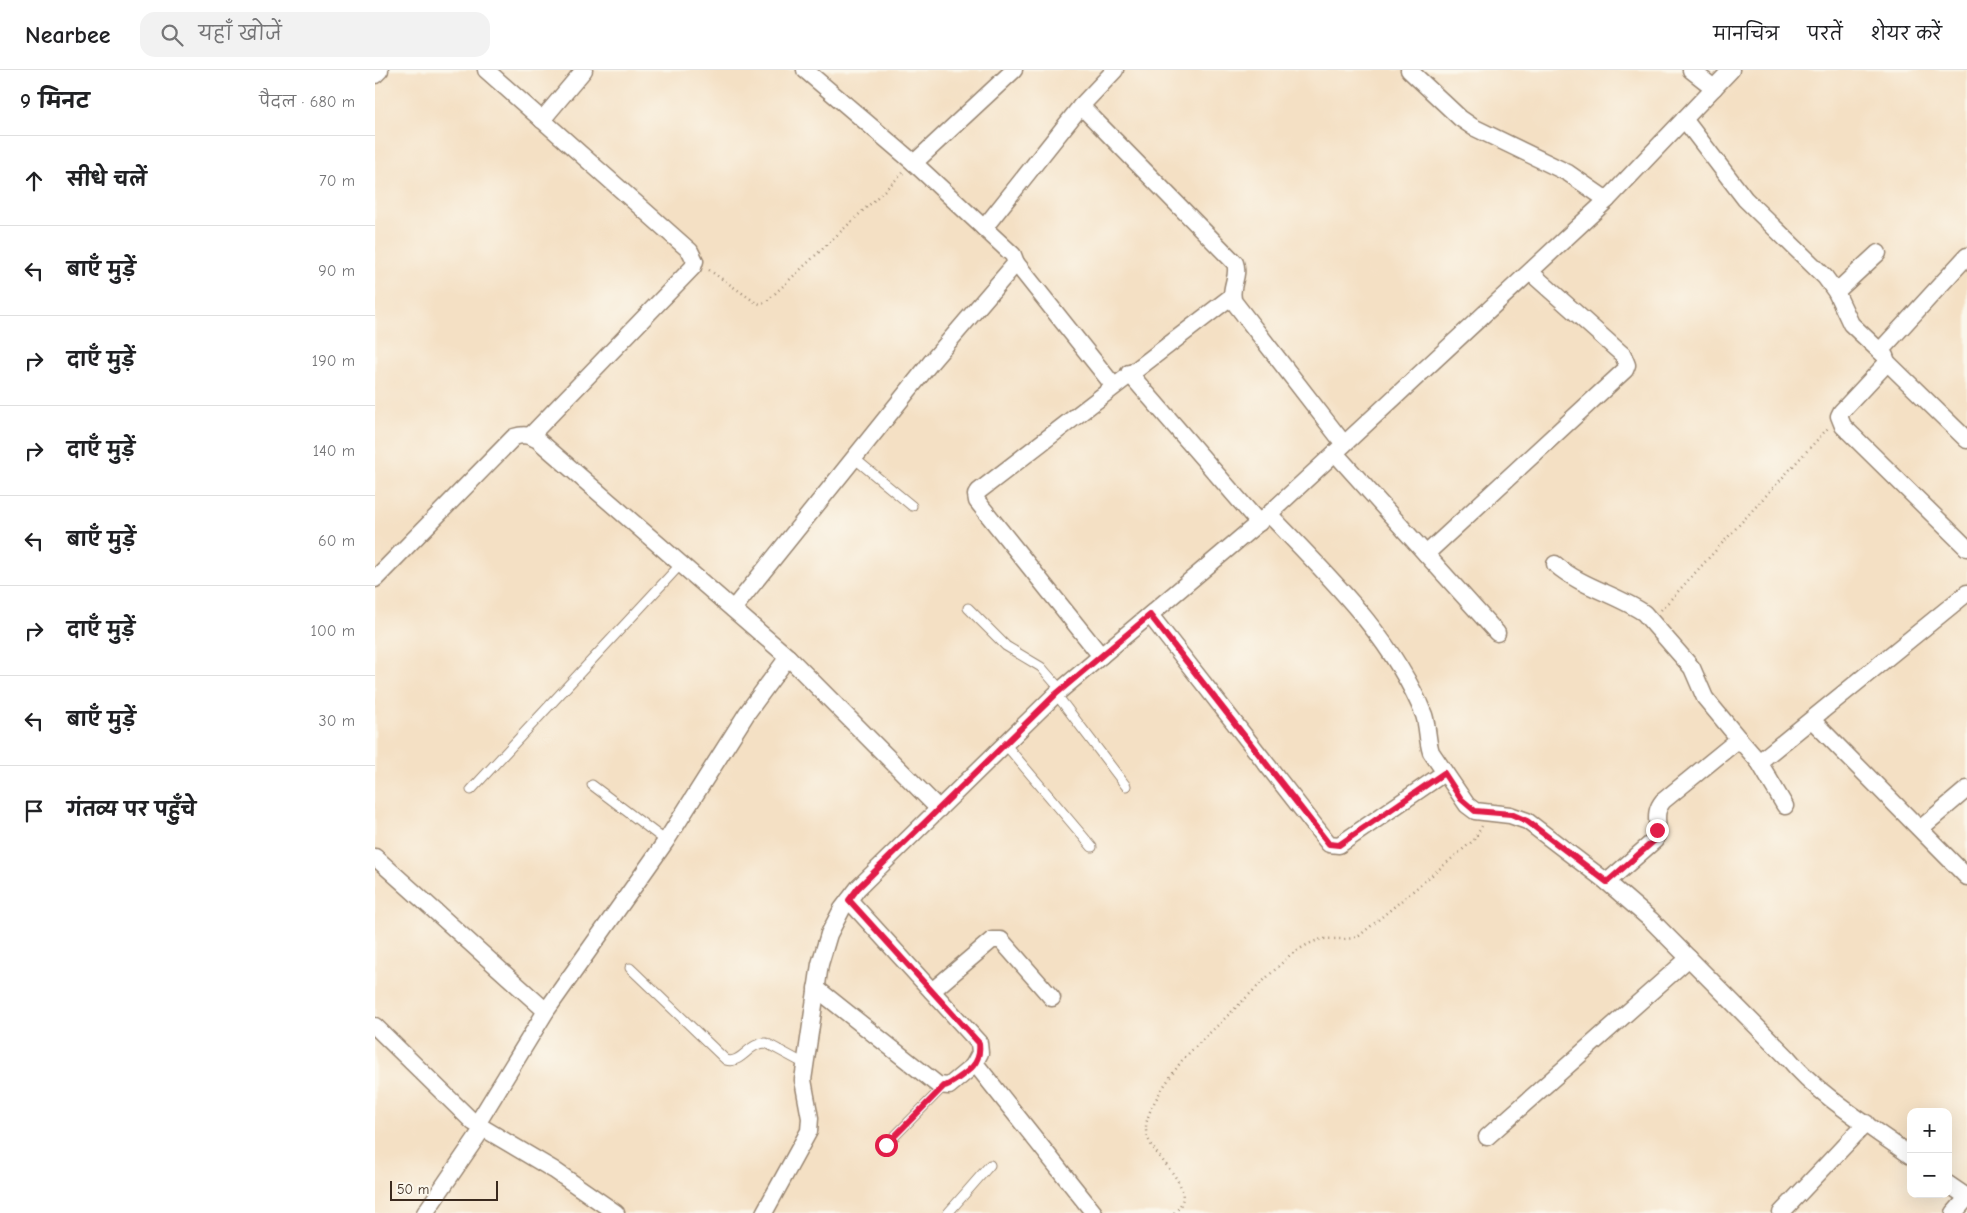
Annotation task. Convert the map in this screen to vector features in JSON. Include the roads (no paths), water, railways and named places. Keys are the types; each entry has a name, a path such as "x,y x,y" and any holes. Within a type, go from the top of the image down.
{"street":[{"path":"375,76 380,70"},
{"path":"485,70 690,251 695,261 693,267 531,436"},
{"path":"805,70 914,163 1013,255 1016,263 1113,385"},
{"path":"914,163 1014,70"},
{"path":"984,228 1081,106 1115,70"},
{"path":"1409,70 1460,118 1473,127 1563,170 1607,200"},
{"path":"1691,70 1714,88"},
{"path":"764,1213 809,1131 810,1118 803,1080 820,964 829,934 858,888 1058,692 1264,518 1607,200 1731,70"},
{"path":"542,120 583,71"},
{"path":"1081,106 1235,263 1237,275 1231,296 1113,385 976,495 977,500 1101,656"},
{"path":"1684,119 1745,199 1825,277 1851,324 1967,440"},
{"path":"1835,292 1878,253"},
{"path":"1967,256 1884,357 1839,416 1843,426 1967,548"},
{"path":"733,609 928,366 1016,263"},
{"path":"1426,554 1625,370 1627,365 1623,355 1529,272"},
{"path":"1231,296 1339,449 1426,554 1497,633"},
{"path":"1129,373 1264,518 1344,594 1394,657 1425,718 1428,744 1431,752 1467,805 1475,811 1511,814 1527,821 1607,882 1651,920 1781,1051 1800,1073 1907,1153"},
{"path":"375,579 514,437 522,434 531,436 538,440 788,657 939,809"},
{"path":"1555,564 1576,580 1635,606 1651,620 1693,668 1705,698 1759,762 1785,806"},
{"path":"1759,762 1967,593"},
{"path":"1150,615 1329,844 1339,845 1444,773"},
{"path":"425,1213 480,1126 546,1012 666,841 747,713 788,657"},
{"path":"1813,720 1967,877"},
{"path":"1607,882 1655,840 1657,836 1657,812 1663,801 1739,739"},
{"path":"1921,828 1967,789"},
{"path":"375,857 546,1012"},
{"path":"816,988 938,1085 949,1086 973,1066 980,1053 979,1043 849,900"},
{"path":"932,991 992,940 997,939 1001,940 1053,998"},
{"path":"1487,1137 1689,958"},
{"path":"375,1026 480,1126 554,1170 616,1213"},
{"path":"973,1066 978,1068 1094,1213"},
{"path":"1781,1213 1866,1123"},
{"path":"1952,1187 1967,1197 1954,1213"}],"lane":[{"path":"854,458 913,506"},
{"path":"471,790 681,564"},
{"path":"968,608 1006,646 1041,667 1126,786"},
{"path":"1005,744 1092,847"},
{"path":"592,785 666,841"},
{"path":"630,968 727,1060 731,1062 737,1060 759,1043 766,1043 805,1064"},
{"path":"886,1145 944,1086"},
{"path":"949,1213 990,1165"}]}
